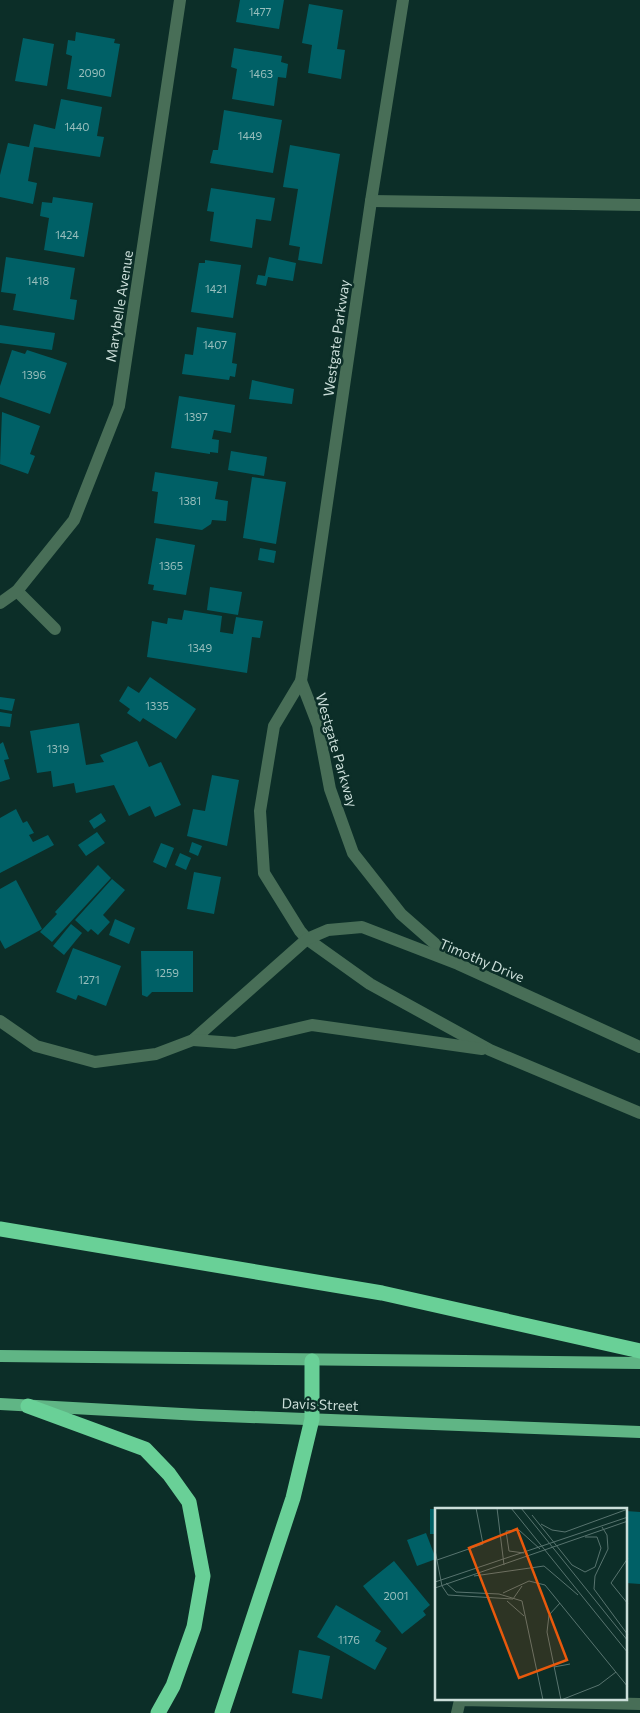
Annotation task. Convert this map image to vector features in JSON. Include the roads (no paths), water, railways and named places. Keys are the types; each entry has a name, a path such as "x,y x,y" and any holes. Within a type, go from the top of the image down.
{"highway":[{"path":"0,1229 382,1293 640,1351"},
{"path":"222,1713 293,1498 312,1419 312,1361"},
{"path":"28,1406 145,1449 169,1474 189,1502 203,1576 194,1627 173,1686 158,1713"}],"main road":[{"path":"0,1356 312,1361 640,1363"},
{"name":"Davis Street","path":"0,1404 640,1432"}],"street":[{"name":"Marybelle Avenue","path":"0,603 17,591 74,520 119,406 180,0"},
{"name":"Westgate Parkway","path":"307,939 264,873 260,811 274,726 301,681 371,201 403,0"},
{"path":"371,201 640,205"},
{"path":"17,591 55,629"},
{"name":"Westgate Parkway","path":"301,681 318,725 330,789 354,853 401,914 458,964"},
{"name":"Timothy Drive","path":"0,1021 36,1046 95,1062 156,1054 193,1040 307,939 328,930 362,927 458,964 640,1047"},
{"name":"Timothy Drive","path":"307,939 370,984 490,1050 640,1113"},
{"name":"Timothy Drive","path":"193,1040 235,1043 312,1025 490,1050"},
{"path":"457,1713 460,1700 640,1704"}]}
